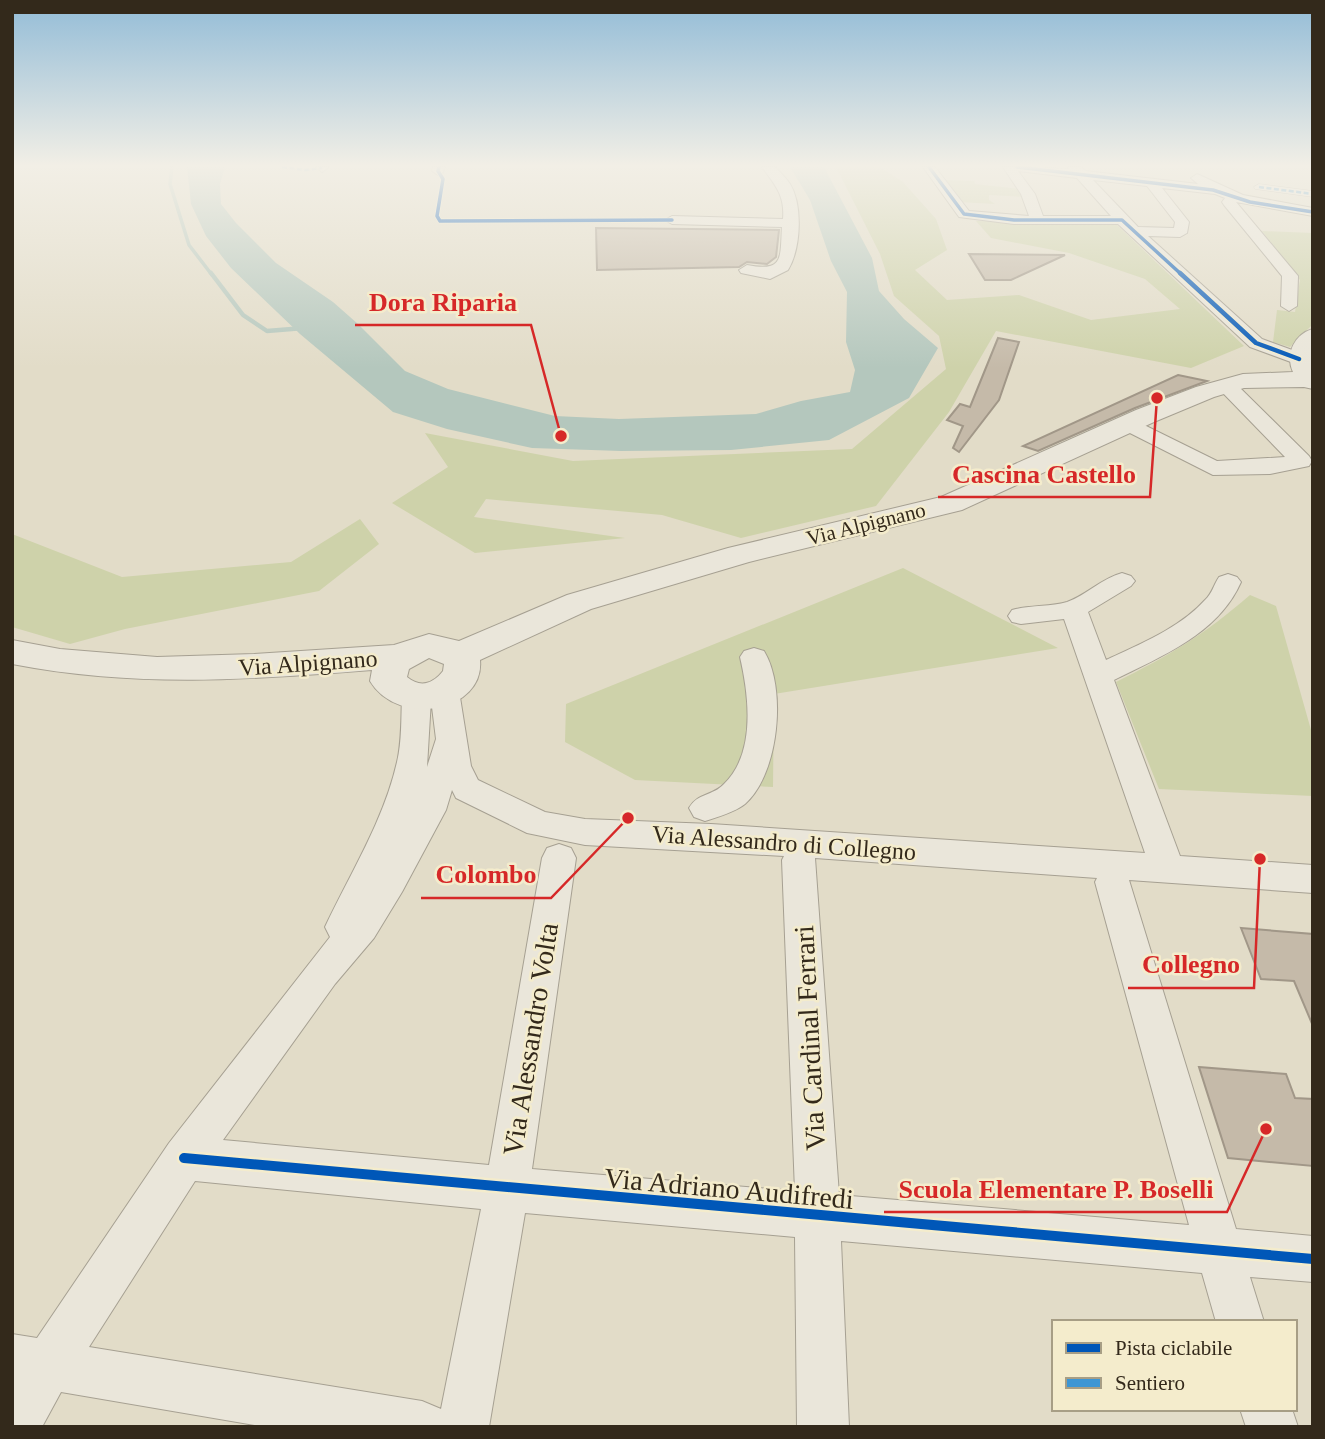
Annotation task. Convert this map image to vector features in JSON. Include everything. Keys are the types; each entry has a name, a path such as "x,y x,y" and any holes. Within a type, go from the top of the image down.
{"street":[{"path":"747,270 770,274 783,267 788,255 789,234"},
{"path":"1138,234 1256,343 1307,373"},
{"path":"1256,234 1290,276 1289,306"},
{"path":"1307,373 1305,343 1313,337"},
{"name":"Via Alpignano","path":"459,655 579,602 739,555 951,504 1127,424 1227,386 1243,381 1307,373"},
{"path":"1127,424 1213,468 1270,467 1301,461 1227,386"},
{"path":"1282,442 1313,442"},
{"path":"1021,616 1074,610 1122,581"},
{"path":"1098,676 1153,649 1198,620 1217,604 1228,582"},
{"path":"1074,610 1168,869"},
{"path":"322,972 387,830 412,767 416,743 414,684 429,646 450,649 464,662 465,670 457,683 414,684"},
{"name":"Via Alpignano","path":"12,652 93,667 216,669 414,684"},
{"path":"705,808 734,795 757,758 762,714 760,676 754,657"},
{"name":"Via Alessandro di Collegno","path":"414,684 452,734 454,766 467,789 540,824 585,832 710,837 1313,879"},
{"path":"13,1427 30,1362 322,972 361,927 420,832 430,810 452,734"},
{"name":"Via Alessandro Volta","path":"463,1427 507,1189 559,858"},
{"name":"Via Cardinal Ferrari","path":"799,860 818,1216 823,1427"},
{"path":"1112,882 1239,1320"},
{"name":"Via Adriano Audifredi","path":"184,1158 1313,1259"},
{"path":"30,1362 422,1427"}],"green space":[{"path":"870,234 941,234 947,250 915,270 947,300 1019,295 1091,320 1180,309 1145,279 1069,253 991,238 988,234 1127,234 1244,346 1191,368 996,331 949,412 876,506 741,538 662,515 486,499 474,517 625,538 475,553 392,503 448,467 425,433 573,461 852,449 946,369 939,336 894,296 880,254"},
{"path":"1264,234 1313,234 1313,324 1290,347 1273,342 1277,310 1295,312 1300,280"},
{"path":"360,519 379,544 319,591 125,629 70,644 12,627 12,534 122,577 291,562"},
{"path":"903,568 1058,648 774,694 773,787 635,780 565,742 566,704"},
{"path":"1250,595 1276,606 1313,737 1313,796 1159,789 1116,682 1186,643"}],"shaded area":[{"path":"247,234 276,263 333,302 405,371 448,389 555,416 619,419 756,414 801,401 850,392 855,370 846,342 847,292 831,261 822,234 859,234 872,258 879,291 904,319 938,348 909,398 829,440 731,450 621,451 532,448 447,429 393,412 300,334 231,268 206,236"}],"building":[{"path":"596,234 779,234 776,257 767,264 747,262 739,267 597,270"},
{"path":"969,254 1065,255 1011,280 985,280"},
{"path":"998,338 1019,342 999,400 959,452 953,448 963,426 947,420 960,404 970,407"},
{"path":"1178,375 1207,381 1135,408 1038,451 1023,446"},
{"path":"1241,928 1313,934 1313,1026 1294,981 1261,979"},
{"path":"1199,1067 1286,1074 1295,1098 1313,1099 1313,1166 1228,1158"}],"waterway":[{"path":"186,234 189,245 212,275"},
{"path":"211,273 243,315 267,331 304,328"}],"cycle path":[{"path":"1137,234 1256,343 1299,359"},
{"path":"184,1158 1313,1259"}],"place":[{"name":"Cascina Castello","path":"1157,398"},
{"name":"Dora Riparia","path":"561,436"},
{"name":"Colombo","path":"628,818"},
{"name":"Collegno","path":"1260,859"},
{"name":"Scuola Elementare P. Boselli","path":"1266,1129"}]}
